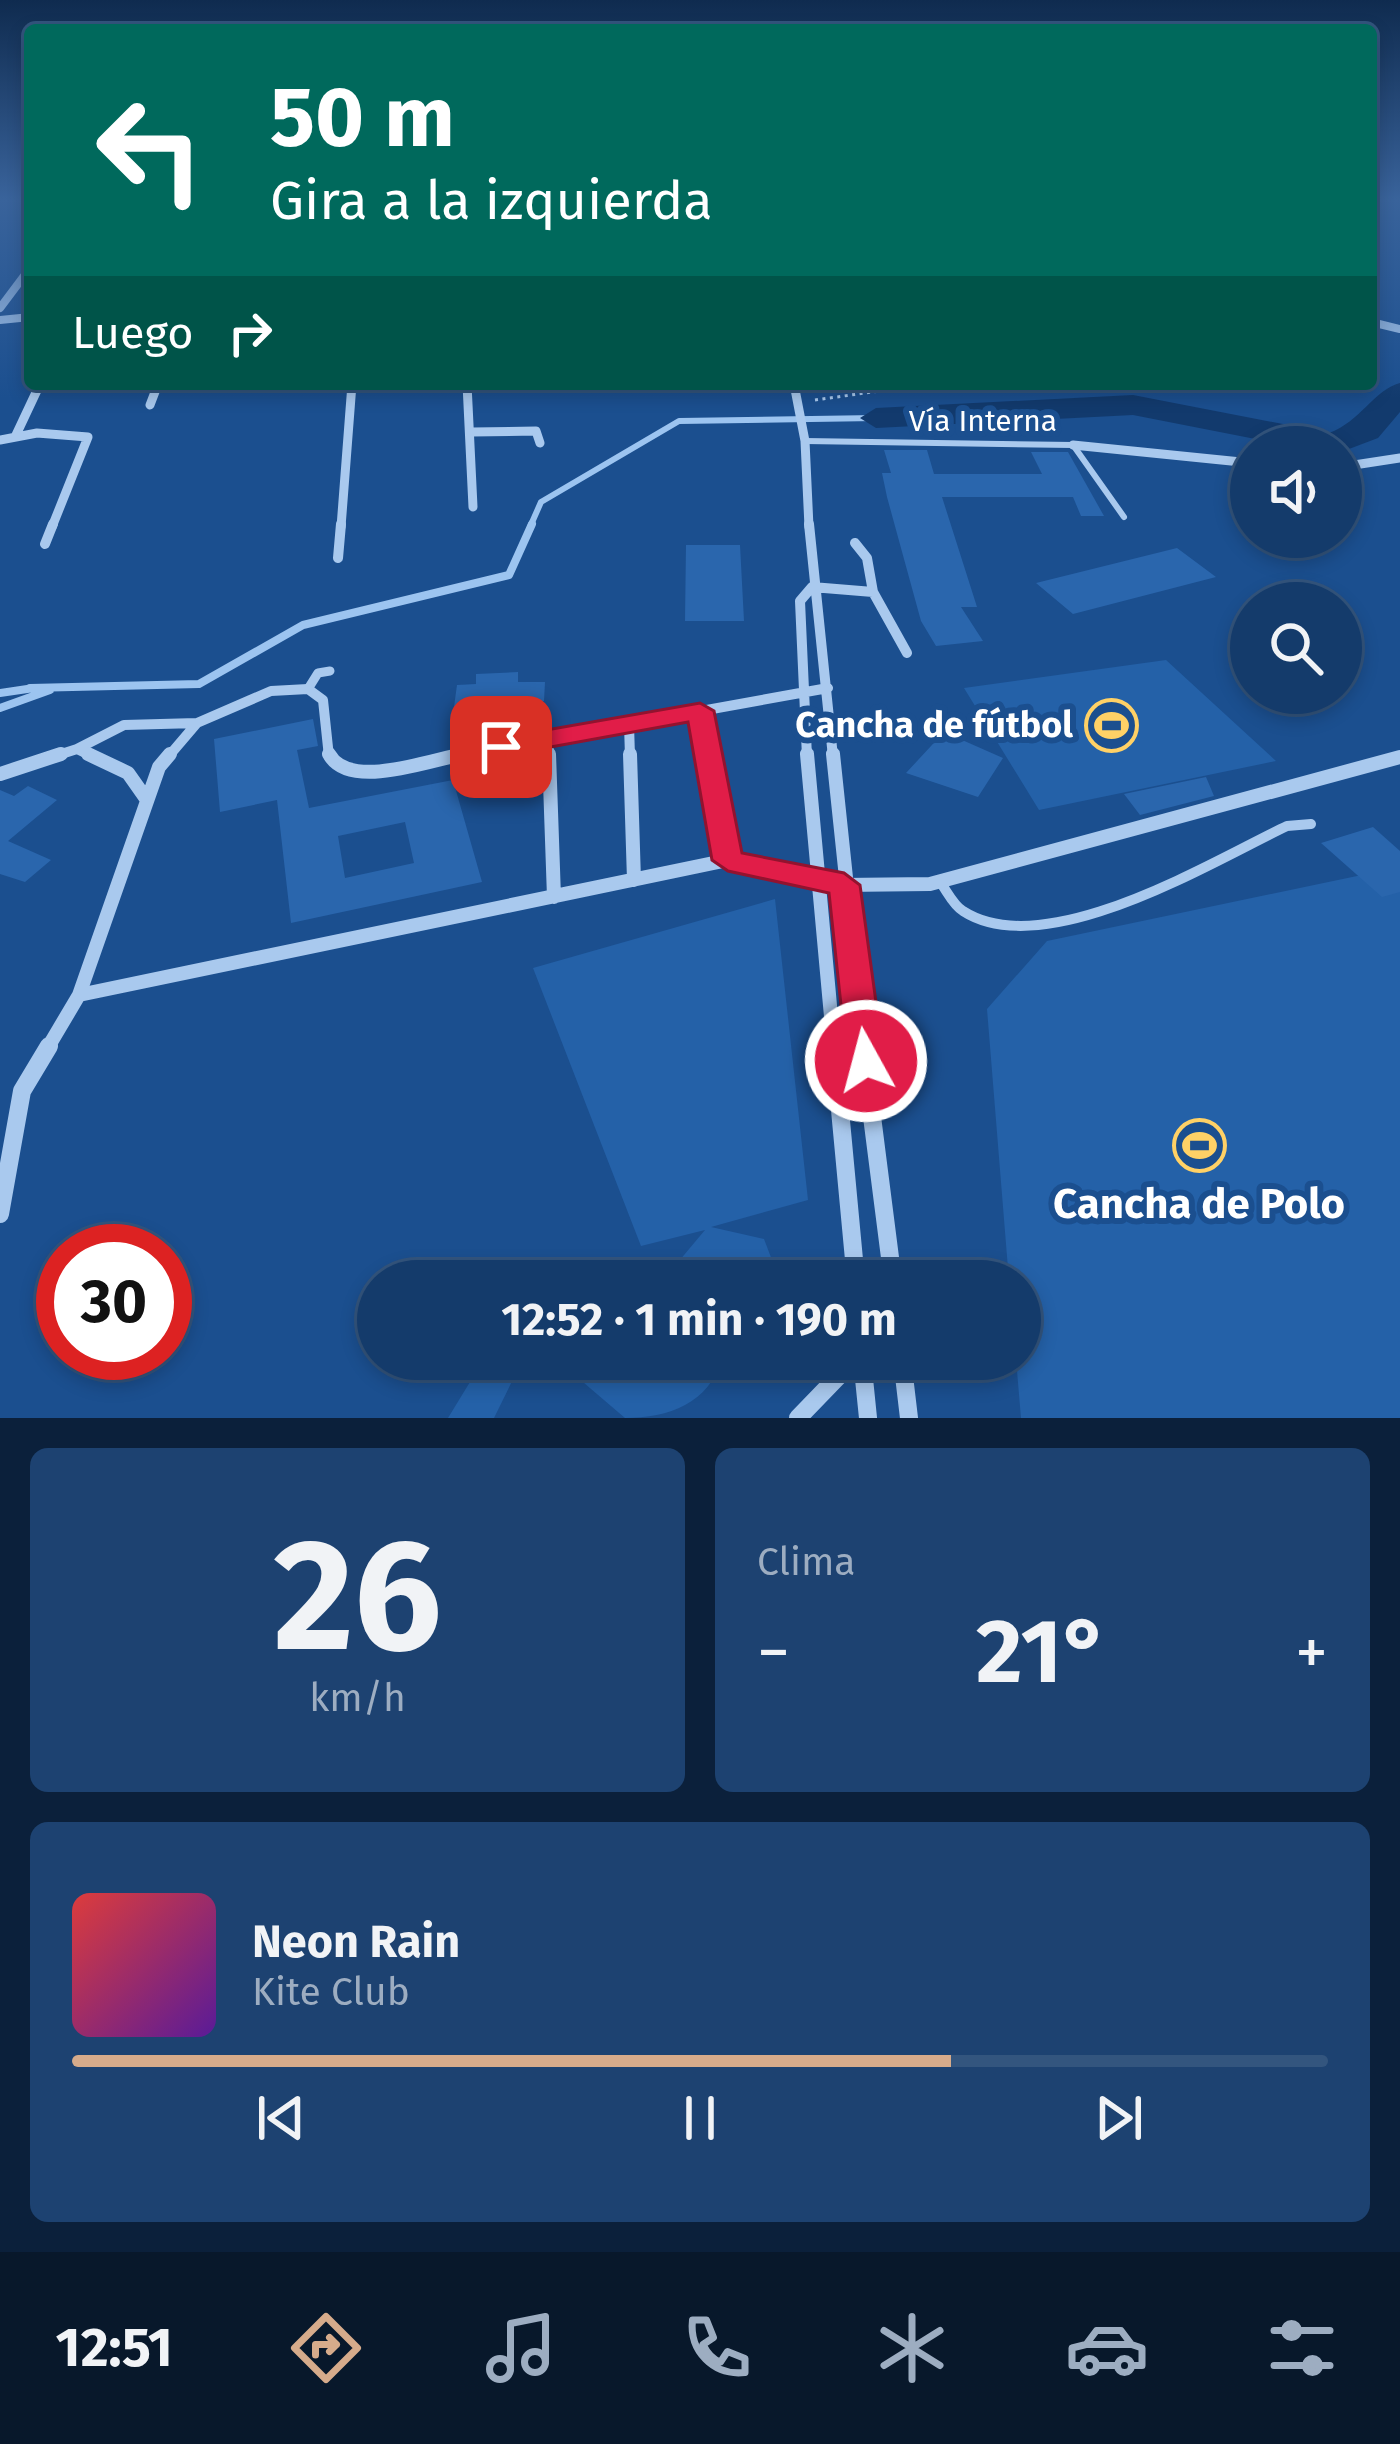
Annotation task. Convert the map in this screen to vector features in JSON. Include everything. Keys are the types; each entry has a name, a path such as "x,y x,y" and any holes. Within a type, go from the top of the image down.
{"street":[{"path":"0,308 24,276"},
{"path":"16,435 37,390"},
{"path":"150,404 156,390"},
{"path":"338,558 352,390"},
{"path":"468,390 473,507"},
{"path":"795,390 804,440 812,587 828,688 844,885 890,1260"},
{"path":"472,432 527,428 536,430 540,443"},
{"path":"0,440 16,435 88,437 45,544"},
{"path":"1073,445 1230,461"},
{"path":"1362,464 1400,458"},
{"path":"855,543 867,558 873,592 907,653"},
{"path":"812,587 873,592"},
{"path":"812,587 800,601 801,693 854,1260"},
{"path":"0,774 77,749 124,725 197,723 271,691 308,689 322,700 329,758 340,768 360,772 828,688"},
{"path":"700,711 728,860"},
{"path":"0,1214 22,1091 79,995 158,767 197,723"},
{"path":"629,724 634,880"},
{"path":"548,739 554,897"},
{"path":"77,749 128,772 147,800"},
{"path":"79,995 728,860 844,885 940,882 1400,757"},
{"path":"798,1418 837,1380"},
{"path":"862,1380 868,1418"},
{"path":"904,1380 909,1418"}],"lane":[{"name":"Vía Interna","path":"804,440 1073,445 1124,517"},
{"path":"308,689 318,674 330,671"},
{"path":"940,882 964,912 1040,927 1128,903 1286,826 1311,824"}],"path":[{"path":"798,404 890,390"}],"shaded area":[{"name":"Cancha de fútbol","path":"1166,660 1276,761 1039,810 964,688"},
{"name":"Cancha de Polo","path":"1400,867 1400,1418 1021,1418 1018,1380 1041,1380 1041,1260 1007,1260 987,1009 1047,941"},
{"path":"775,899 808,1200 711,1227 764,1239 772,1260 680,1260 705,1230 641,1246 533,968"},
{"path":"471,1380 513,1380 494,1418 448,1418"},
{"path":"581,1380 712,1380 697,1397 672,1411 625,1418"}],"building":[{"path":"884,450 927,450 934,474 1042,474 1031,452 1068,452 1104,516 1081,516 1073,497 942,497 977,607 961,607 983,641 936,646 921,621 887,497 882,473 891,473"},
{"path":"686,545 740,545 744,621 685,621"},
{"path":"1177,548 1216,577 1073,614 1036,583"},
{"path":"518,672 518,682 545,682 544,701 454,707 457,685 476,684 476,674"},
{"path":"313,719 318,746 297,750 309,808 453,780 482,882 291,923 277,800 220,812 214,739","holes":["405,822 414,863 345,878 338,836"]},
{"path":"944,732 1003,758 978,797 906,773"},
{"path":"1206,777 1214,796 1140,815 1124,794"},
{"path":"28,786 57,800 8,841 51,860 25,882 0,874 0,790 14,796"},
{"path":"1373,827 1400,851 1400,892 1382,897 1321,843"}],"waterway":[{"path":"876,418 1133,405 1332,444 1366,431 1400,392"},
{"path":"530,527 541,502 679,421 876,418"},
{"path":"30,688 199,684 303,625 509,575 532,524"},
{"path":"0,693 34,688"},
{"path":"0,708 50,690"}],"place":[{"name":"Cancha de fútbol","path":"1112,725"},
{"name":"Cancha de Polo","path":"1199,1145"}],"route":[{"path":"501,747 700,711 728,860 844,885 866,1061"}]}
